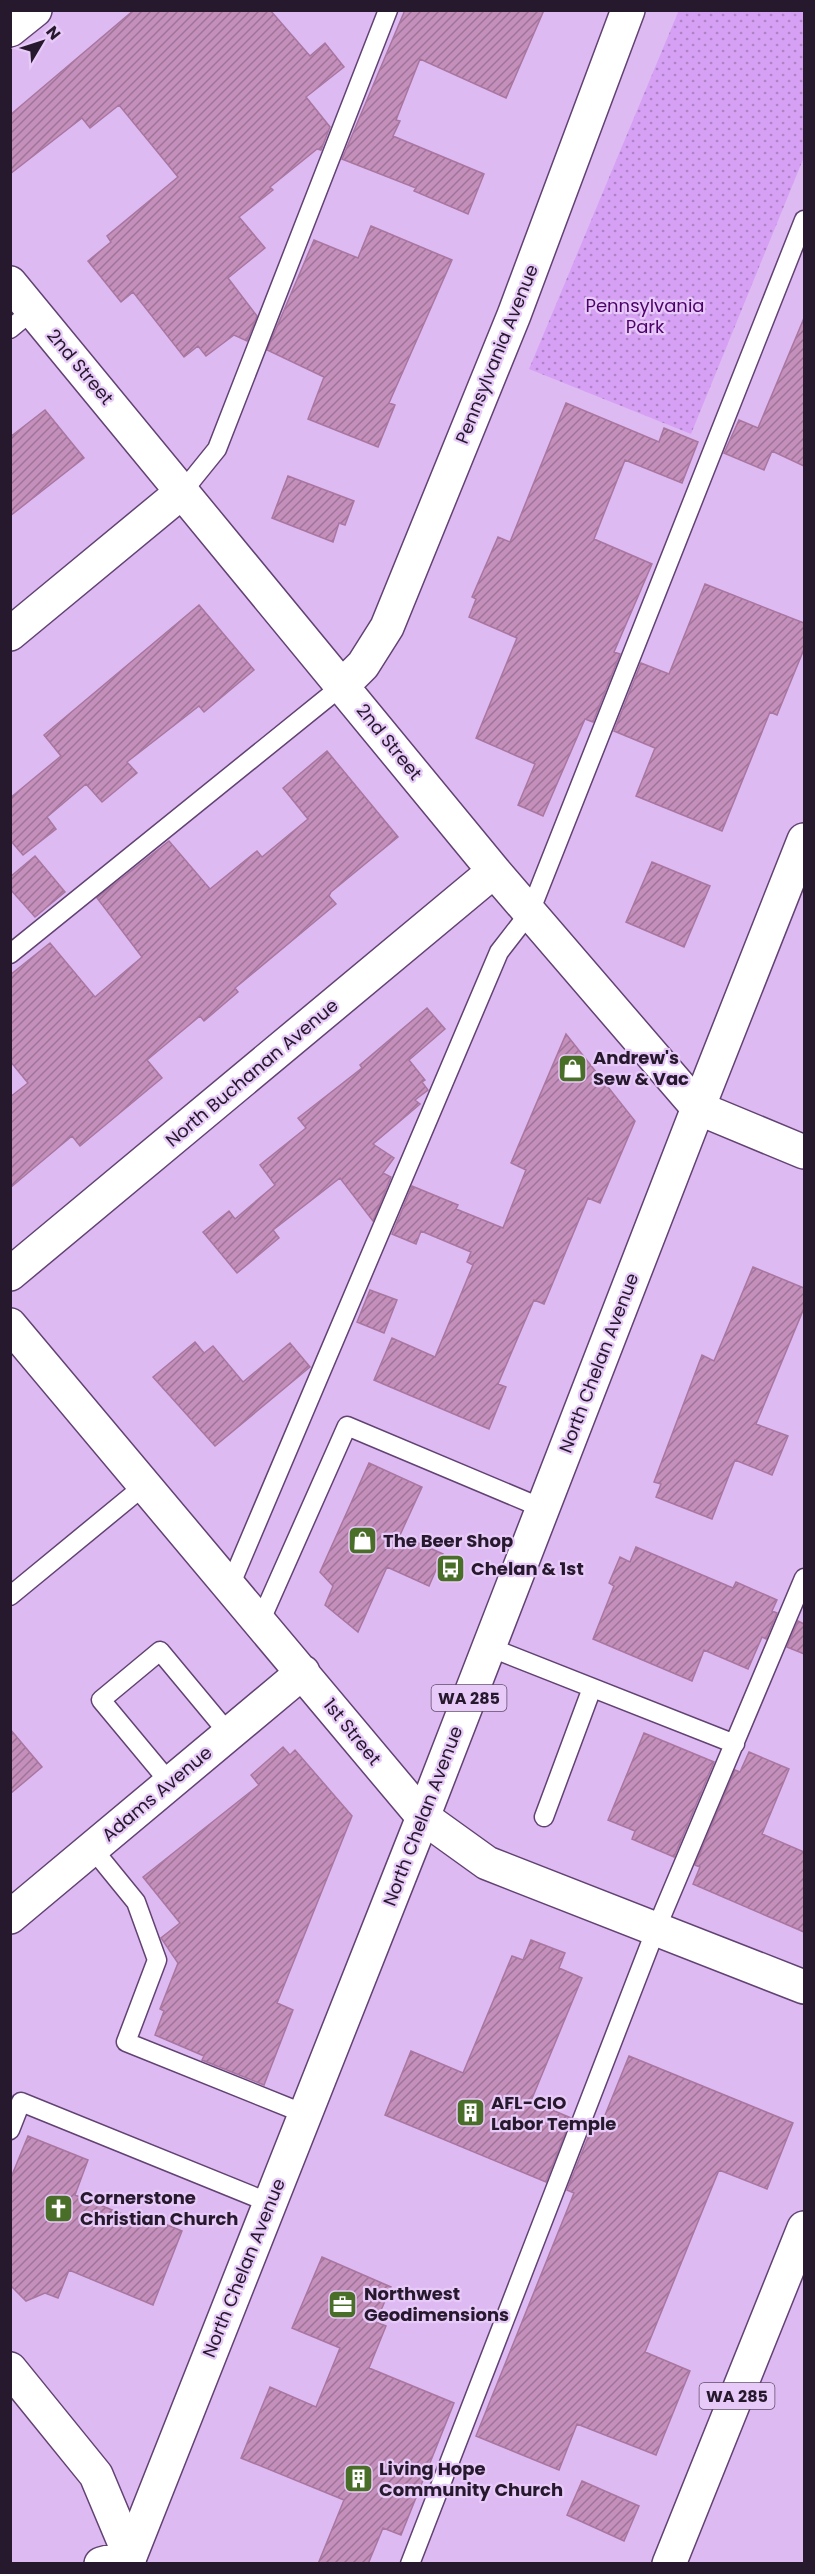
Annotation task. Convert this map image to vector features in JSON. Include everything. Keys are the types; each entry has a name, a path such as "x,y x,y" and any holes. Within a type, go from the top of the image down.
{"street":[{"path":"10,30 35,10"},
{"name":"Pennsylvania Avenue","path":"343,686 363,665 387,627 514,315 628,10"},
{"name":"2nd Street","path":"10,283 22,319 183,491 494,871 698,1108 804,1152"},
{"path":"10,634 183,491"},
{"name":"North Chelan Avenue","path":"127,2562 423,1817 804,840"},
{"name":"North Buchanan Avenue","path":"10,1274 494,871"},
{"name":"1st Street","path":"10,1325 423,1817 488,1863 804,1987"},
{"name":"Adams Avenue","path":"10,1917 303,1672"},
{"name":"WA 285","path":"669,2564 804,2228"},
{"path":"10,2369 96,2475 127,2562"}],"lane":[{"path":"183,491 217,449 388,10"},
{"path":"231,1586 499,952 530,912 804,220"},
{"path":"10,954 343,686"},
{"path":"261,1622 347,1426 542,1508"},
{"path":"10,1596 145,1485"},
{"path":"410,2564 656,1929 804,1578"},
{"path":"489,1647 735,1744"},
{"path":"170,1784 101,1700 160,1651 229,1734"},
{"path":"544,1817 592,1688"},
{"path":"92,1848 136,1902 157,1960 126,2042 305,2114"},
{"path":"11,2128 21,2102 270,2203"}],"green space":[{"name":"Pennsylvania Park","path":"679,10 804,11 804,157 691,434 529,369"}],"building":[{"path":"134,10 270,10 310,56 325,43 344,67 306,97 330,127 321,150 317,149 270,187 273,190 239,217 265,248 228,278 257,316 247,341 234,335 206,356 198,346 184,357 133,292 121,302 88,261 111,242 107,236 178,177 119,105 90,128 82,118 10,174 10,115"},
{"path":"405,10 544,10 506,98 420,59 396,120 400,121 393,136 484,174 468,214 414,191 416,188 342,159"},
{"path":"371,226 452,260 389,403 395,405 378,447 308,419 324,377 267,350 314,240 358,258"},
{"path":"804,318 804,466 772,451 764,470 724,453 739,420 758,428"},
{"path":"566,403 659,442 664,428 698,442 682,483 625,460 594,539 652,564 614,652 620,654 593,722 585,719 543,816 518,805 535,764 476,738 517,638 469,617 476,599 472,597 498,537 510,542"},
{"path":"45,410 84,458 10,516 10,437"},
{"path":"288,476 354,501 345,525 339,523 333,542 272,518"},
{"path":"705,584 804,623 804,649 777,715 770,712 722,831 636,796 655,748 614,731 641,663 669,674"},
{"path":"199,605 254,670 204,712 199,706 127,762 137,773 102,802 86,784 47,817 56,829 23,855 10,840 10,798 61,756 44,735"},
{"path":"327,751 398,837 331,892 329,896 336,904 235,988 238,992 204,1021 200,1016 147,1060 162,1078 80,1146 72,1136 10,1188 10,1097 28,1083 10,1061 10,975 50,943 95,997 142,957 97,898 169,841 210,889 257,851 262,857 308,819 283,788"},
{"path":"35,856 65,892 35,917 10,889 10,877"},
{"path":"652,862 710,886 684,947 626,922"},
{"path":"427,1008 445,1029 409,1060 425,1080 422,1082 428,1090 415,1100 420,1104 373,1144 394,1158 383,1173 391,1177 373,1221 340,1178 273,1230 279,1238 237,1273 203,1232 229,1211 235,1219 275,1185 260,1165 306,1128 298,1118 362,1068 360,1065"},
{"path":"566,1034 635,1121 600,1203 588,1198 544,1304 534,1300 498,1384 506,1387 489,1429 374,1380 392,1338 435,1357 473,1265 467,1262 471,1252 421,1231 416,1244 392,1234 412,1186 458,1205 456,1209 503,1228 526,1170 511,1163"},
{"path":"753,1267 804,1288 804,1308 756,1424 788,1436 772,1475 735,1460 712,1519 656,1497 661,1484 654,1482 702,1355 714,1361"},
{"path":"370,1290 397,1300 384,1333 357,1322"},
{"path":"195,1342 204,1353 213,1346 243,1382 290,1343 310,1367 215,1446 153,1377"},
{"path":"369,1463 422,1487 400,1535 443,1554 429,1586 387,1567 358,1632 325,1605 333,1586 320,1572"},
{"path":"636,1547 733,1588 736,1582 777,1600 772,1611 777,1613 766,1639 762,1637 748,1669 704,1650 692,1681 593,1639 614,1586 609,1583 620,1557 630,1562"},
{"path":"798,1621 804,1624 804,1654 787,1647"},
{"path":"10,1729 42,1767 10,1794"},
{"path":"644,1733 714,1762 674,1857 632,1839 635,1831 608,1820"},
{"path":"283,1747 290,1755 295,1750 352,1816 277,2003 293,2010 264,2085 202,2060 204,2056 155,2035 164,2011 160,2009 178,1963 161,1938 180,1923 143,1877 259,1785 251,1775"},
{"path":"749,1752 789,1769 762,1834 804,1852 804,1932 693,1884 700,1867 695,1865 735,1770 740,1772"},
{"path":"531,1940 565,1953 559,1968 582,1978 531,2101 571,2118 546,2182 385,2115 411,2051 463,2073 512,1956 523,1960"},
{"path":"629,2056 793,2123 767,2189 719,2170 645,2352 690,2371 656,2455 577,2424 559,2470 476,2436 574,2193 567,2190 592,2127 599,2130"},
{"name":"Cornerstone Christian Church","path":"28,2136 88,2160 75,2195 152,2226 155,2220 182,2231 153,2305 69,2270 58,2298 45,2293 26,2301 10,2285 10,2180"},
{"name":"Living Hope Community Church","path":"322,2257 391,2287 376,2322 386,2326 369,2368 454,2403 401,2535 383,2528 368,2564 318,2564 344,2500 241,2458 270,2387 316,2407 340,2348 292,2328"},
{"path":"582,2481 639,2506 624,2541 567,2515"}],"place":[{"name":"Andrew's Sew & Vac","path":"572,1068"},
{"name":"The Beer Shop","path":"362,1541"},
{"name":"Chelan & 1st","path":"450,1569"},
{"name":"AFL-CIO Labor Temple","path":"470,2113"},
{"name":"Cornerstone Christian Church","path":"59,2208"},
{"name":"Northwest Geodimensions","path":"343,2304"},
{"name":"Living Hope Community Church","path":"358,2479"}]}
